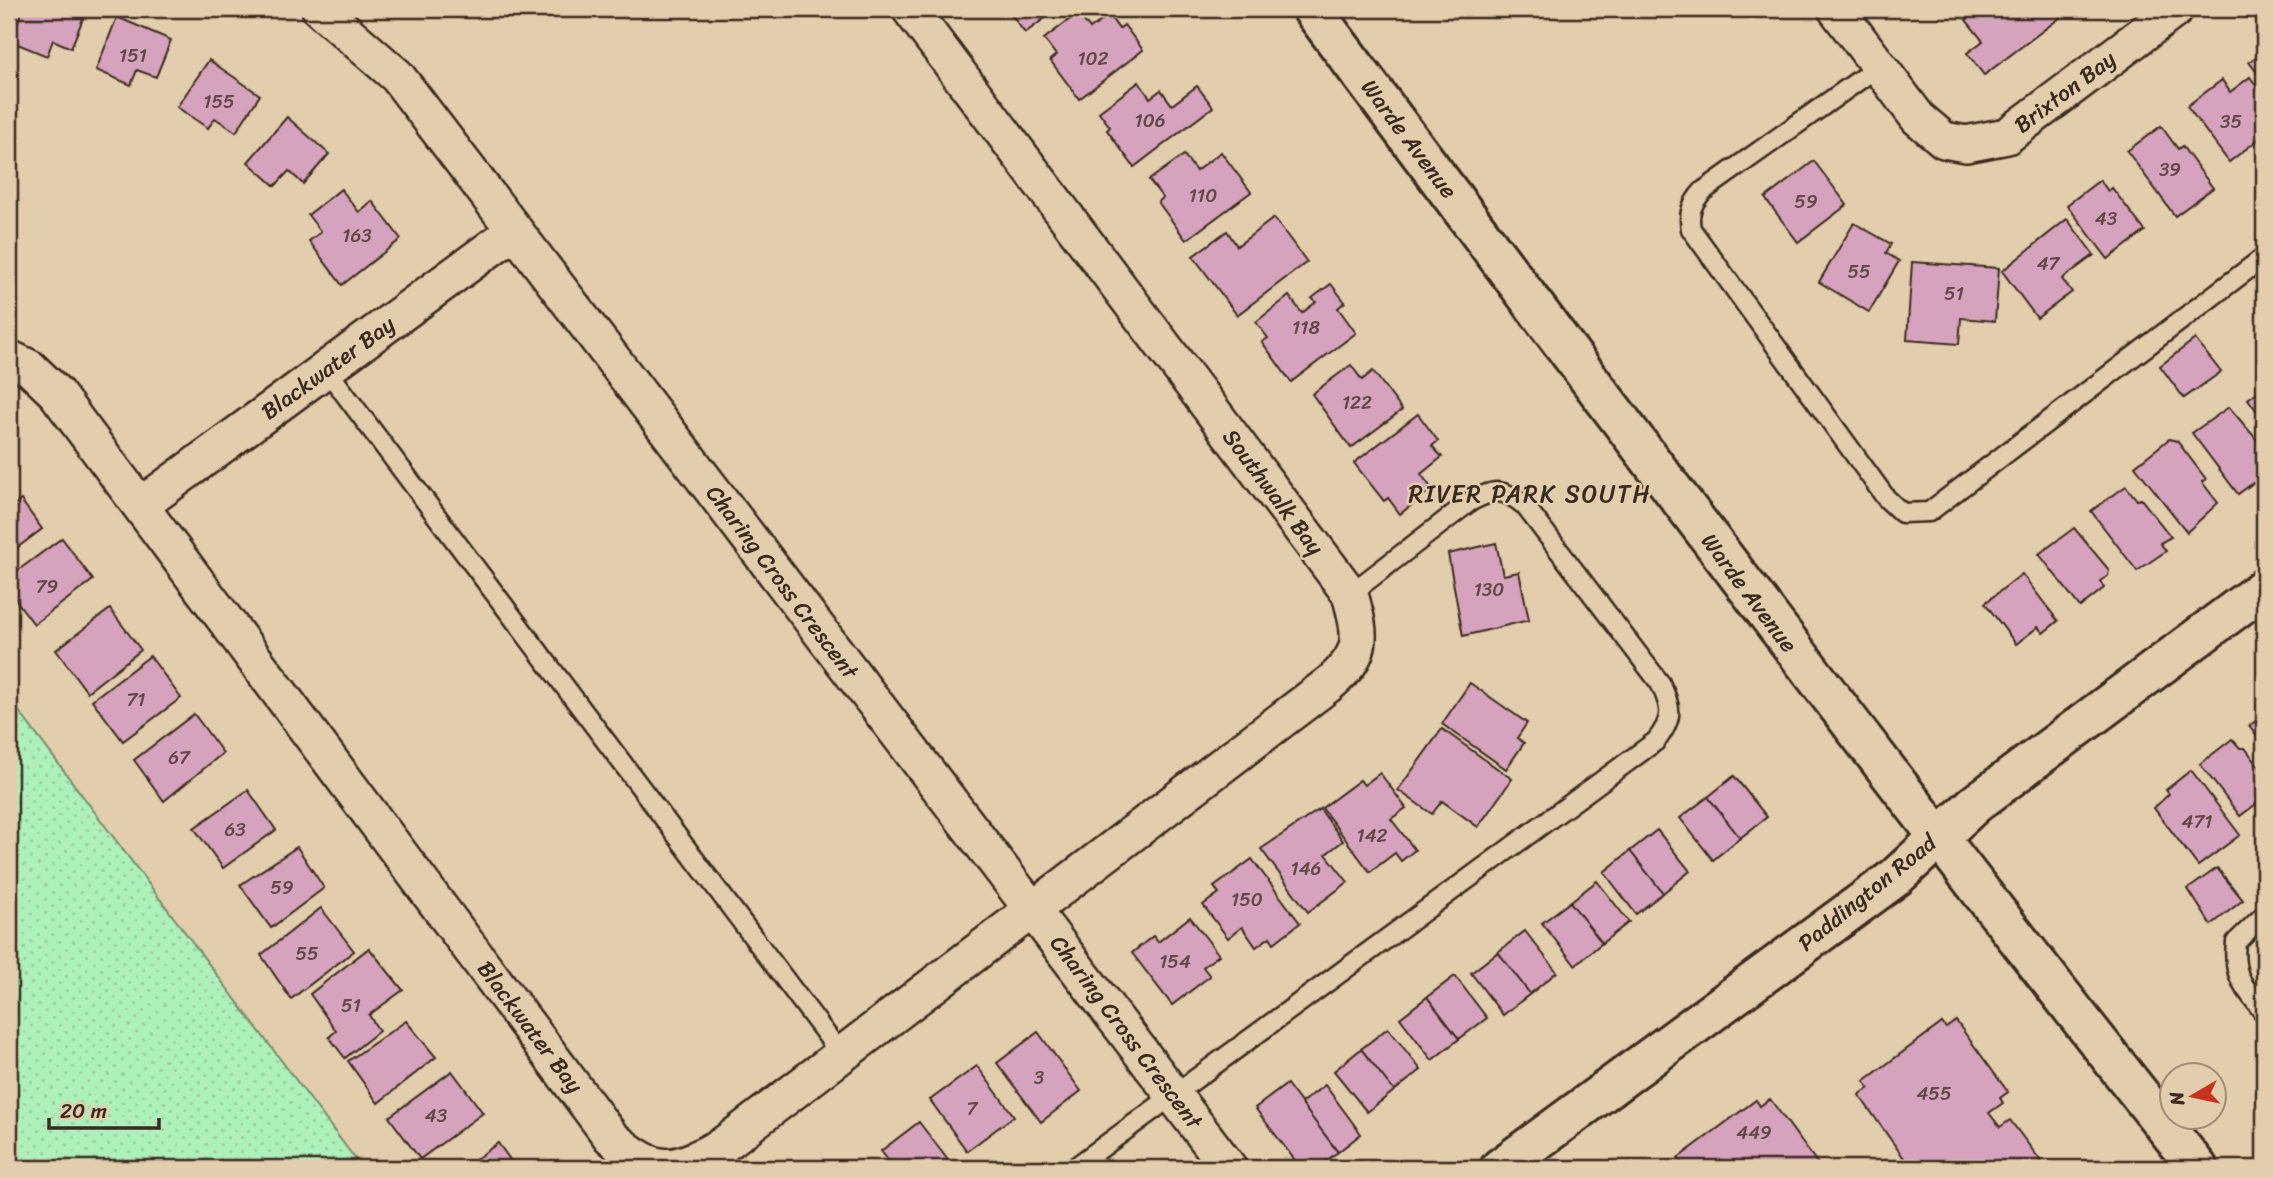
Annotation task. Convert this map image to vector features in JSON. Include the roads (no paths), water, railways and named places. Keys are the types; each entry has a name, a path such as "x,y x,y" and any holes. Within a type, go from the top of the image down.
{"main road":[{"name":"Warde Avenue","path":"1312,9 1714,548 1937,838 2198,1168"},
{"name":"Paddington Road","path":"1500,1168 1896,877 1986,796 2264,588"}],"street":[{"name":"Charing Cross Crescent","path":"320,9 397,76 1229,1168"},
{"name":"Southwalk Bay","path":"910,9 1350,594 1358,624 1358,651 1349,667 1031,908"},
{"name":"Brixton Bay","path":"1836,9 1918,118 1944,140 1966,144 2007,136 2176,9"},
{"name":"Blackwater Bay","path":"141,505 514,231"},
{"name":"Blackwater Bay","path":"9,358 30,368 56,393 611,1137 639,1161 668,1167 695,1161 723,1145 1031,908"}],"lane":[{"path":"1879,66 1703,191 1694,200 1689,216 1691,229 1886,498 1902,513 1929,512 2264,257"},
{"path":"326,369 841,1054"},
{"path":"1074,1168 1656,741 1668,726 1671,705 1660,683 1525,506 1508,492 1488,492 1468,503 1350,594"},
{"path":"2264,915 2236,942 2234,960 2236,977 2264,1013"}],"district":[{"name":"RIVER PARK SOUTH","path":"1530,494"}]}
